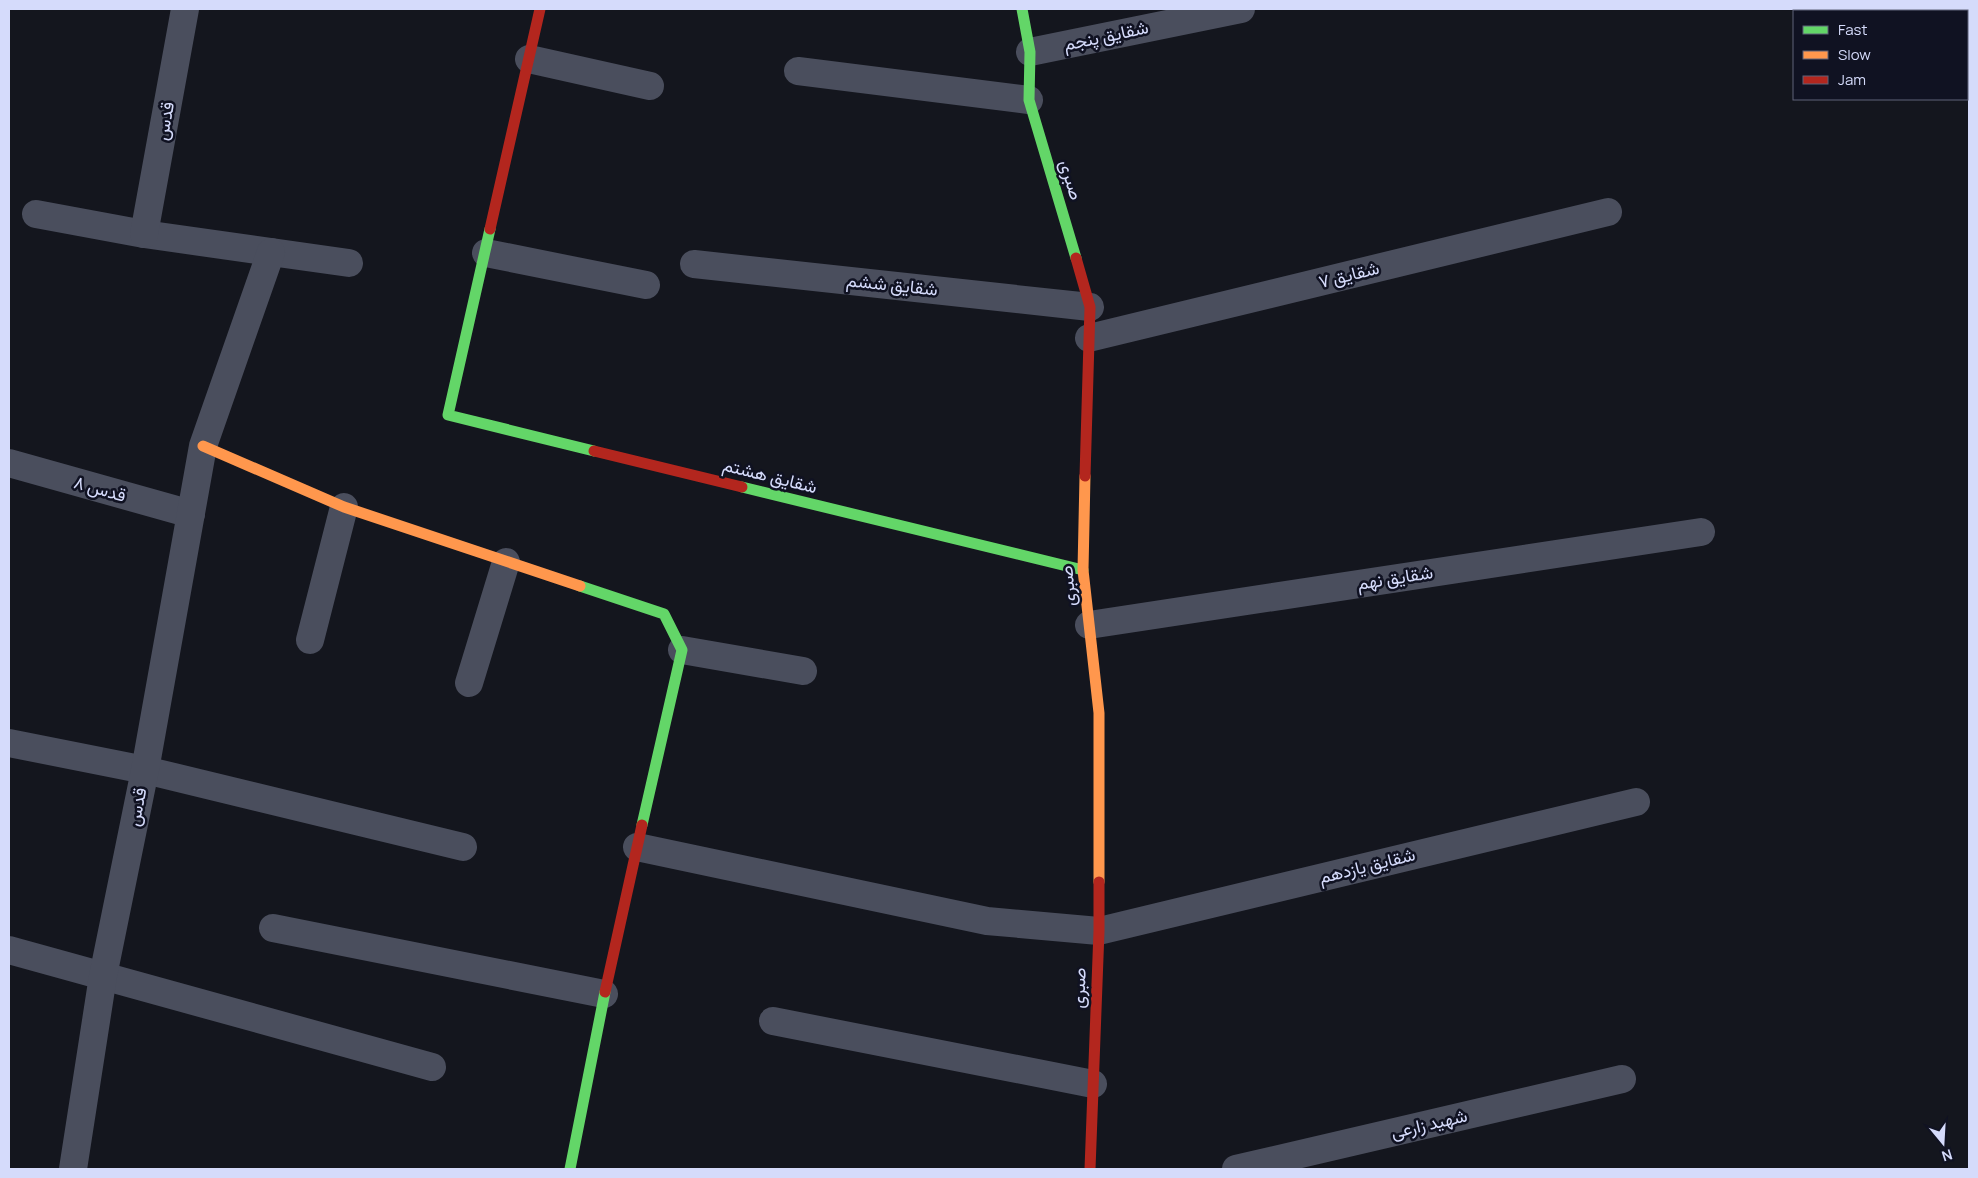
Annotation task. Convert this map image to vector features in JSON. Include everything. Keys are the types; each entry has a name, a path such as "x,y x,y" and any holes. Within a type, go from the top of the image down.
{"street":[{"name":"قدس","path":"144,234 185,9"},
{"path":"540,9 486,253 646,285"},
{"name":"صبری","path":"1022,9 1030,52 1029,100 1090,307 1083,570 1099,713 1099,931 1090,1169"},
{"name":"شقایق پنجم","path":"1030,52 1241,9"},
{"path":"528,60 650,86"},
{"path":"798,71 1029,100"},
{"name":"شقایق ۷","path":"1089,338 1608,212"},
{"path":"36,214 144,234 349,263"},
{"name":"قدس","path":"73,1169 103,976 145,770 203,446 271,252"},
{"name":"شقایق هشتم","path":"486,253 448,415 1083,570"},
{"name":"شقایق ششم","path":"694,264 1090,307"},
{"path":"203,446 344,507 664,614 682,650 604,994 570,1169"},
{"name":"قدس ۸","path":"9,463 191,514"},
{"path":"310,640 344,507"},
{"name":"شقایق نهم","path":"1089,625 1701,532"},
{"path":"469,683 506,562"},
{"path":"682,650 802,671"},
{"path":"9,743 145,770 463,847"},
{"name":"شقایق یازدهم","path":"637,847 987,921 1099,931 1636,802"},
{"path":"273,928 604,994"},
{"path":"9,950 432,1067"},
{"path":"773,1021 1093,1084"},
{"name":"شهید زارعی","path":"1236,1169 1622,1079"}],"traffic: fast":[{"path":"1022,9 1030,52 1029,100 1076,258"},
{"path":"490,229 448,415 594,451"},
{"path":"742,487 1083,570"},
{"path":"580,586 664,614 682,650 642,825"},
{"path":"570,1169 605,992"}],"traffic: slow":[{"path":"203,446 344,507 580,586"},
{"path":"1085,476 1083,570 1099,713 1099,882"}],"traffic: jam":[{"path":"490,229 540,9"},
{"path":"1076,258 1090,307 1085,476"},
{"path":"594,451 742,487"},
{"path":"605,992 642,825"},
{"path":"1090,1169 1099,931 1099,882"}]}
